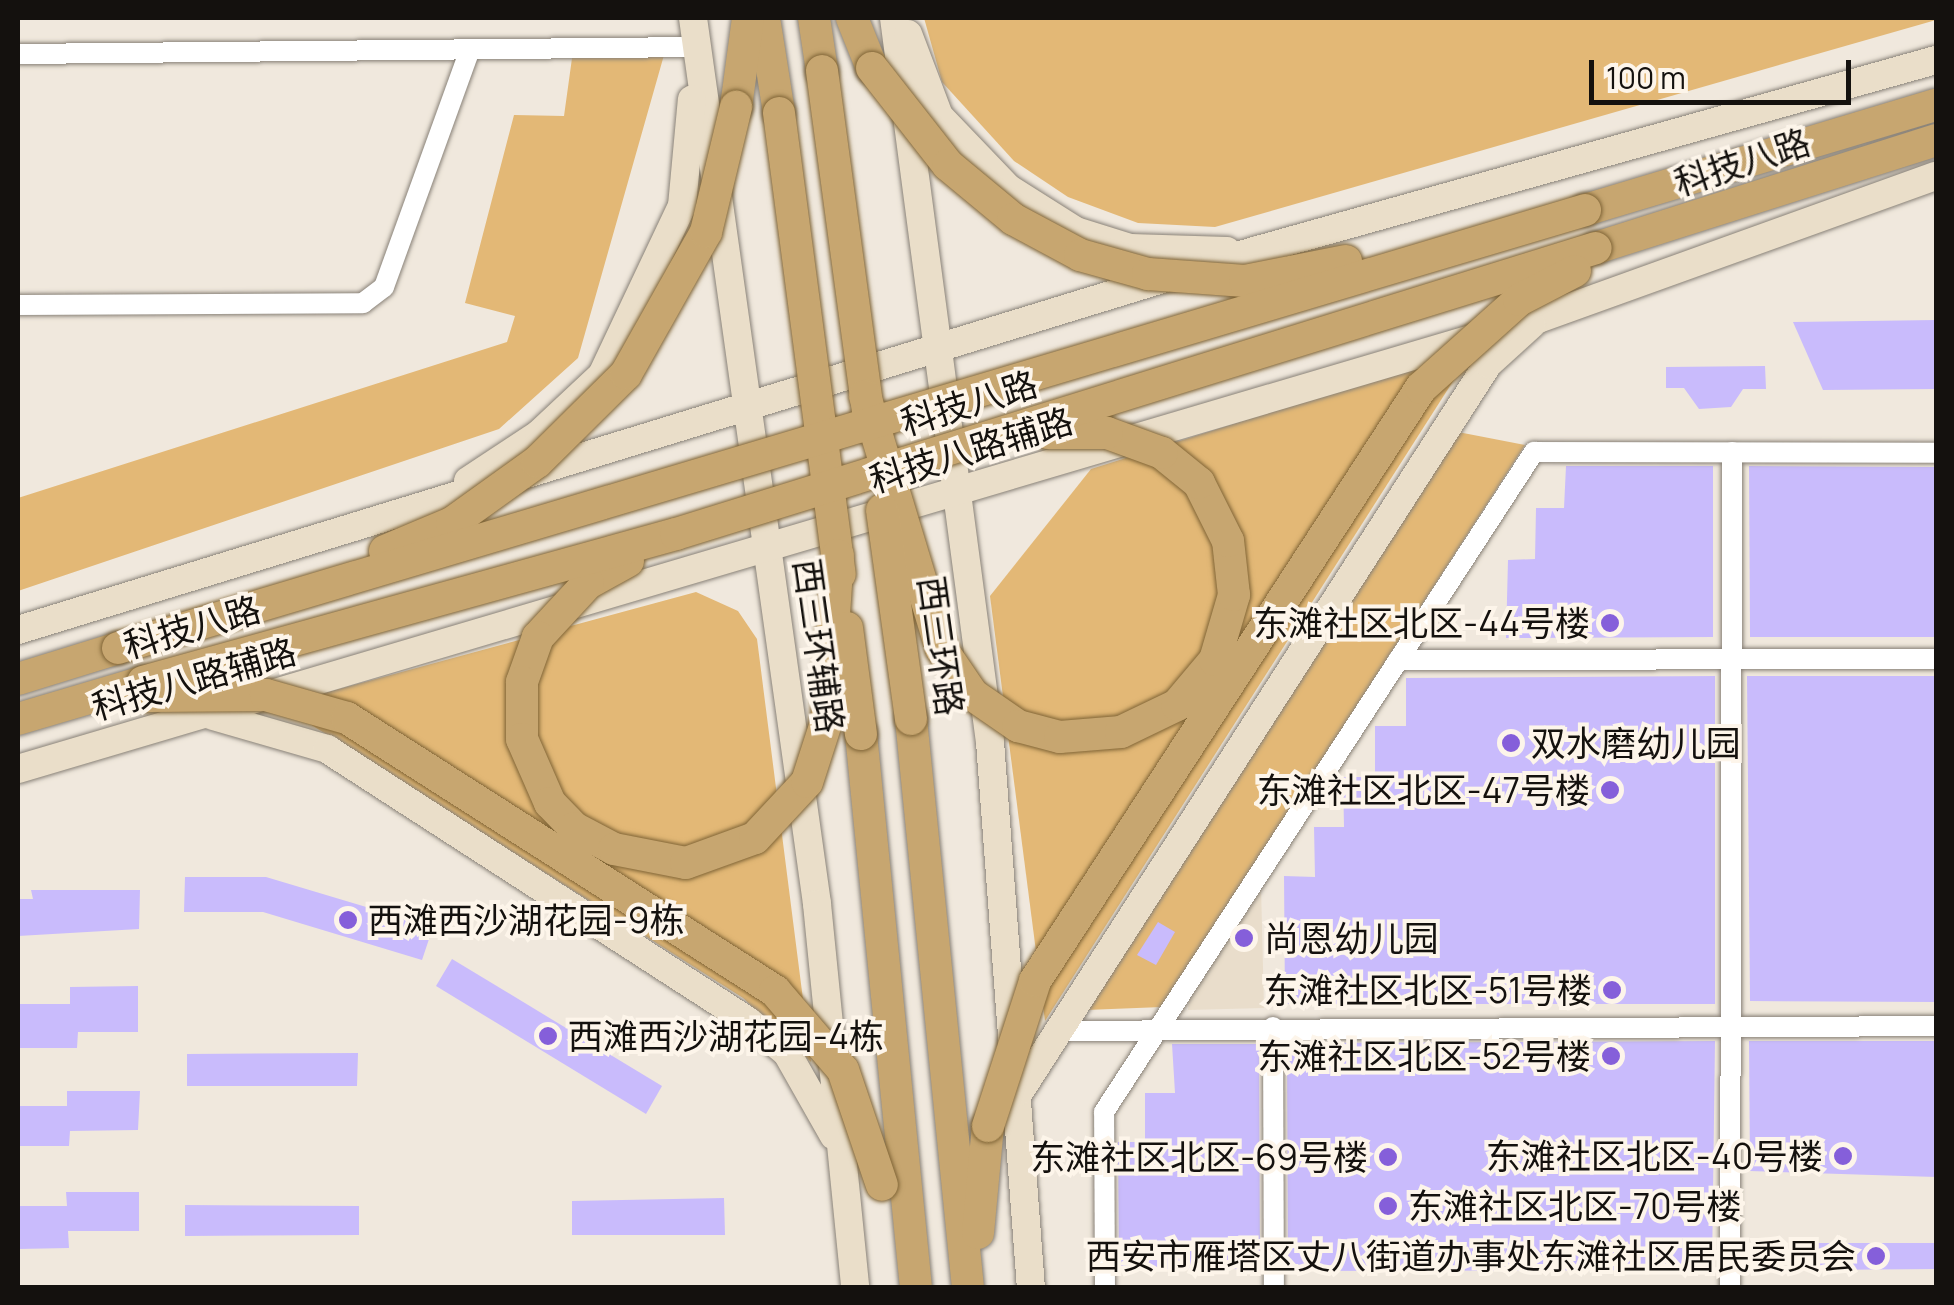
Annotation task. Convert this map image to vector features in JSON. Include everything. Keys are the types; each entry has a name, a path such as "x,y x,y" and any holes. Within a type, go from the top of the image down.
{"highway":[{"path":"118,648 410,542 536,462 656,333 706,232 736,106 748,18"},
{"path":"764,18 861,734 916,1288"},
{"name":"西三环路","path":"814,18 911,719 971,1288"},
{"path":"852,18 872,68 902,116 1012,219 1080,255 1148,274 1245,281 1431,240 1513,232"},
{"name":"科技八路","path":"18,679 1936,105"},
{"name":"科技八路","path":"144,689 676,534 1597,254 1936,140"},
{"path":"971,1288 988,1126 1035,981 1421,388 1519,300 1597,254"},
{"path":"866,396 941,648 973,695 1018,726 1060,737 1121,732 1177,705 1215,660 1234,595 1228,541 1200,483 1162,453 1107,433 976,443"},
{"path":"676,534 588,584 551,618 528,659 518,710 550,803 574,828 651,859 686,863 755,838 807,782 827,720 838,555"},
{"path":"27,716 144,689 266,695 347,718 776,991 844,1070 882,1184 903,1288"}],"main road":[{"name":"西三环辅路","path":"693,18 744,411 768,550 848,1170 855,1288"},
{"path":"894,18 953,495 990,742 1020,1091 1031,1288"},
{"path":"902,18 939,116 1008,188 1076,231 1130,248 1254,252"},
{"path":"446,496 539,434 602,375 682,206 697,47"},
{"path":"18,630 446,496 744,411 934,347 1254,252 1936,60"},
{"name":"科技八路辅路","path":"18,769 1538,319 1936,176"},
{"path":"1020,1091 1054,1031 1488,364 1538,319"},
{"path":"206,715 327,749 748,1021 786,1052 821,1102 848,1170"}],"street":[{"path":"18,54 697,47"},
{"path":"18,305 363,303 384,287 470,50"},
{"path":"1105,1288 1104,1112 1534,452 1936,453"},
{"path":"1730,1288 1732,452"},
{"path":"1398,660 1936,659"},
{"path":"1054,1031 1936,1026"},
{"path":"1273,1028 1274,1288"}],"shaded area":[{"path":"924,18 1936,20 1215,227 1138,223 1068,197 1014,161 942,82"},
{"path":"666,48 578,358 499,429 18,591 18,498 507,342 515,316 465,303 514,115 564,116 573,51"},
{"path":"1464,364 1045,1021 990,596 1091,469 1417,366"},
{"path":"1458,432 1525,445 1162,1007 1086,1010"},
{"path":"696,592 738,611 757,639 811,1062 743,998 280,705"},
{"name":"尚恩幼儿园","path":"1261,886 1264,1008 1188,1010 1190,989"}],"building":[{"path":"1936,320 1936,389 1823,390 1793,322"},
{"path":"1765,366 1766,389 1743,389 1731,407 1699,409 1684,388 1666,388 1666,367"},
{"path":"1566,466 1713,466 1713,637 1506,638 1508,560 1535,559 1536,508 1564,508"},
{"path":"1749,466 1936,467 1936,637 1750,637"},
{"path":"1715,676 1715,1004 1285,1004 1284,876 1315,877 1314,827 1344,827 1343,777 1375,777 1375,726 1406,726 1406,678"},
{"path":"1747,676 1936,676 1936,1002 1750,1001"},
{"name":"西滩西沙湖花园-9栋","path":"185,877 266,877 433,927 422,960 263,912 184,912"},
{"path":"31,890 140,890 139,929 18,936 18,899 33,899"},
{"path":"1158,922 1175,932 1156,965 1137,955"},
{"name":"西滩西沙湖花园-4栋","path":"452,959 662,1086 646,1114 436,986"},
{"path":"138,986 138,1032 78,1032 77,1048 18,1048 18,1004 70,1004 70,987"},
{"path":"1715,1041 1712,1270 1288,1271 1287,1043"},
{"path":"1749,1041 1936,1041 1936,1177 1750,1171"},
{"path":"1172,1044 1259,1044 1260,1269 1119,1269 1118,1142 1145,1142 1145,1093 1175,1093"},
{"path":"358,1053 357,1086 187,1086 187,1054"},
{"path":"67,1091 140,1091 138,1130 70,1131 69,1146 18,1146 18,1106 67,1106"},
{"path":"66,1192 139,1192 139,1231 68,1231 69,1248 18,1249 18,1206 67,1206"},
{"path":"724,1198 725,1235 572,1235 572,1201"},
{"path":"185,1205 359,1206 359,1235 185,1236"},
{"name":"西安市雁塔区丈八街道办事处东滩社区居民委员会","path":"1815,1243 1936,1243 1936,1269 1815,1270"}],"place":[{"name":"东滩社区北区-44号楼","path":"1610,623"},
{"name":"双水磨幼儿园","path":"1511,743"},
{"name":"东滩社区北区-47号楼","path":"1610,790"},
{"name":"西滩西沙湖花园-9栋","path":"348,920"},
{"name":"尚恩幼儿园","path":"1244,938"},
{"name":"东滩社区北区-51号楼","path":"1612,990"},
{"name":"西滩西沙湖花园-4栋","path":"548,1036"},
{"name":"东滩社区北区-52号楼","path":"1611,1056"},
{"name":"东滩社区北区-40号楼","path":"1843,1156"},
{"name":"东滩社区北区-69号楼","path":"1388,1157"},
{"name":"东滩社区北区-70号楼","path":"1388,1206"},
{"name":"西安市雁塔区丈八街道办事处东滩社区居民委员会","path":"1876,1256"}]}
